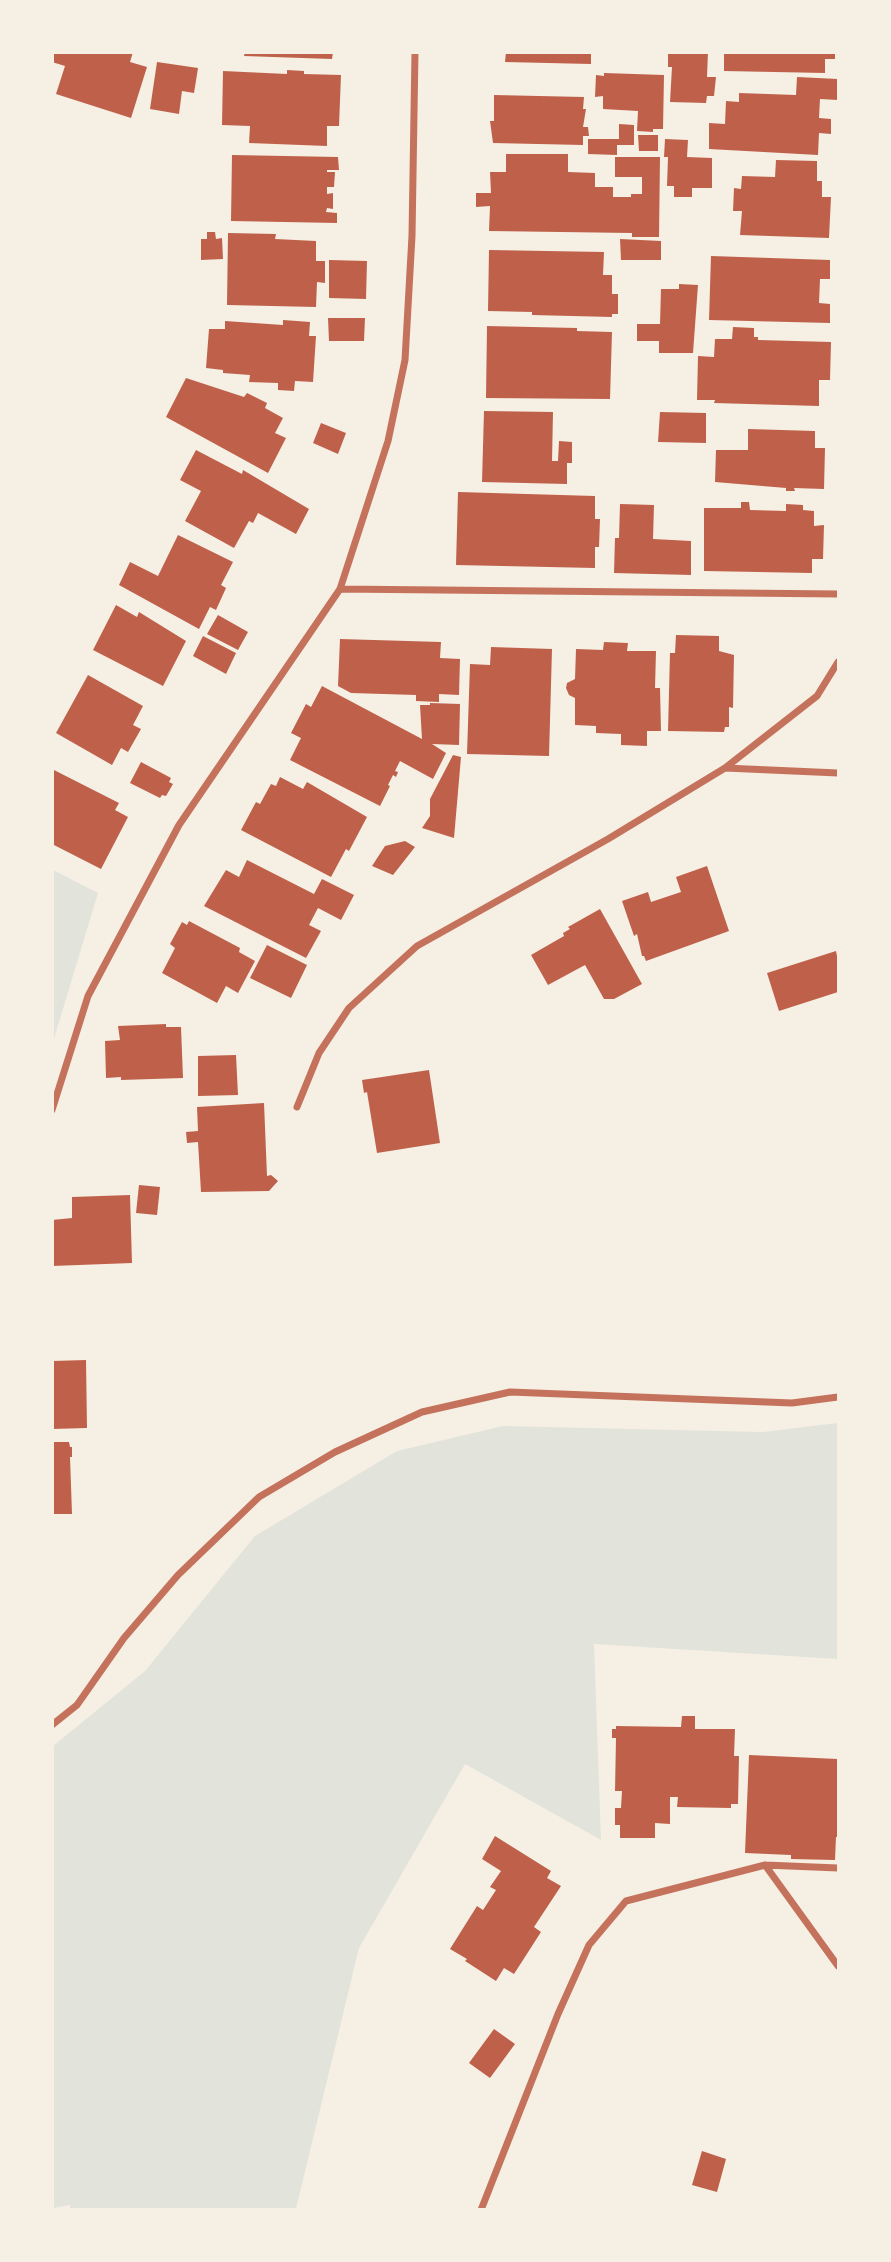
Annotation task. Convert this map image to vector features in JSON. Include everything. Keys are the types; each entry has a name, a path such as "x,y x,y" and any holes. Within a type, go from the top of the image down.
{"street":[{"path":"52,1110 88,996 179,825 340,589 388,441 405,360 412,236 415,52"},
{"path":"340,589 838,594"},
{"path":"298,1107 319,1053 349,1008 417,946 608,839 725,768 817,696 838,662"},
{"path":"725,768 838,773"},
{"path":"52,1725 77,1705 124,1638 178,1575 259,1497 335,1452 422,1412 510,1392 792,1403 838,1397"},
{"path":"481,2210 558,2014 589,1945 626,1901 765,1865 838,1868"},
{"path":"765,1865 838,1966"}],"shaded area":[{"path":"53,870 98,893 53,1042"},
{"path":"838,1423 838,1659 594,1644 601,1840 465,1764 359,1948 296,2209 70,2210 70,2205 53,2208 53,1746 145,1671 255,1536 397,1451 503,1426 763,1432"}],"building":[{"path":"52,52 133,52 130,62 147,67 131,118 56,94 65,66 52,62"},
{"path":"245,52 333,52 332,59 244,56"},
{"path":"506,52 591,52 591,64 505,62"},
{"path":"668,52 708,52 707,77 716,77 714,96 707,96 706,103 670,102 672,67 668,67"},
{"path":"724,52 835,52 835,59 825,59 825,73 724,71"},
{"path":"157,62 198,68 194,93 182,91 179,114 150,109"},
{"path":"287,70 304,71 304,74 341,75 339,126 327,126 327,146 249,143 250,126 222,125 223,71 287,74"},
{"path":"604,73 664,75 663,129 653,129 653,132 637,131 638,111 603,109 603,96 595,97 596,75 604,76"},
{"path":"797,77 838,79 838,100 820,99 819,118 831,119 831,134 819,133 818,155 709,149 709,123 725,124 726,101 739,102 739,93 796,95"},
{"path":"494,95 584,97 583,109 586,109 583,127 588,127 589,136 583,136 583,145 493,143 490,121 494,121"},
{"path":"619,124 634,125 634,145 617,145 617,155 588,154 588,139 619,139"},
{"path":"638,135 658,135 658,151 639,151"},
{"path":"665,139 688,140 687,157 712,158 712,188 692,188 692,197 674,197 674,186 667,186 668,157 664,157"},
{"path":"506,154 568,154 568,172 595,173 595,187 613,187 613,197 642,194 642,177 615,177 615,157 660,157 659,237 632,237 632,233 489,231 490,206 476,207 476,193 491,193 490,172 506,172"},
{"path":"232,155 338,157 339,170 327,170 335,172 334,187 327,187 327,194 333,193 333,209 327,208 326,212 337,213 337,223 231,221"},
{"path":"776,160 817,161 817,181 822,181 822,197 831,197 829,238 740,235 742,211 733,211 734,188 741,189 742,176 775,177"},
{"path":"207,232 215,232 216,239 222,238 223,259 201,260 201,239 207,239"},
{"path":"228,233 276,234 275,239 316,241 316,261 325,261 325,283 317,282 316,307 227,305"},
{"path":"620,239 661,241 661,260 621,260"},
{"path":"489,250 604,252 603,275 612,275 612,294 618,294 618,314 612,314 612,317 488,311"},
{"path":"711,256 830,260 830,279 820,279 819,303 830,304 830,323 709,320"},
{"path":"329,260 367,261 366,299 329,298"},
{"path":"679,284 698,285 693,353 659,353 659,341 637,341 637,324 660,324 661,289 679,289"},
{"path":"328,318 365,318 364,341 329,341"},
{"path":"283,320 310,322 309,336 316,336 313,382 295,381 294,391 278,390 278,383 249,382 250,375 223,373 223,370 206,368 209,329 225,329 225,321 283,325"},
{"path":"487,326 577,328 577,331 612,332 610,399 486,398"},
{"path":"733,327 754,328 754,337 758,337 758,340 831,342 830,380 819,380 819,406 714,403 715,400 697,400 698,356 714,357 715,339 732,339"},
{"path":"186,378 244,397 247,393 267,403 265,408 283,418 275,433 286,438 268,473 166,417"},
{"path":"484,411 553,412 552,461 558,461 559,441 572,442 572,463 567,463 567,484 482,482"},
{"path":"660,412 706,413 706,443 658,442"},
{"path":"321,423 346,433 338,454 313,443"},
{"path":"748,429 815,431 815,448 825,448 824,489 794,488 795,491 786,491 786,488 715,482 716,450 748,450"},
{"path":"196,450 242,474 243,470 309,509 296,534 258,513 253,523 249,521 234,548 185,521 201,491 180,480"},
{"path":"458,492 595,496 595,519 600,519 599,547 595,547 595,568 456,565"},
{"path":"741,502 749,502 750,510 786,511 786,504 803,505 803,510 814,511 814,526 824,525 823,559 812,559 812,573 704,571 704,508 741,508"},
{"path":"620,504 654,505 653,539 691,541 691,575 614,573"},
{"path":"178,535 233,562 221,585 226,588 216,610 210,607 199,629 119,585 130,562 158,576"},
{"path":"116,605 137,617 139,612 186,641 163,686 93,650"},
{"path":"218,615 248,632 238,650 207,634"},
{"path":"676,635 719,636 719,651 734,655 733,708 729,707 729,727 725,727 724,732 668,731 670,653 675,653"},
{"path":"203,636 236,653 226,674 193,656"},
{"path":"340,639 441,642 440,658 460,659 459,695 439,694 439,702 416,701 416,695 351,693 338,686"},
{"path":"604,642 628,643 627,651 656,651 655,688 660,688 661,731 647,731 647,746 621,745 621,734 596,733 596,726 575,725 575,698 569,695 566,688 567,683 575,679 576,649 603,650"},
{"path":"491,647 552,649 549,756 467,754 470,664 490,665"},
{"path":"88,675 143,706 133,725 141,729 128,752 121,748 112,765 56,733"},
{"path":"322,686 422,739 420,705 460,704 459,745 432,744 446,753 433,779 400,761 395,771 398,772 396,777 393,775 380,806 290,760 301,738 291,733 306,704 311,707"},
{"path":"453,755 461,757 454,838 422,828 430,816 430,799"},
{"path":"141,762 171,778 169,782 173,784 166,796 162,795 160,798 130,783"},
{"path":"52,769 119,803 115,810 128,817 101,869 52,844"},
{"path":"280,777 303,789 307,782 367,817 331,877 241,830 256,802 260,804 271,784 276,786"},
{"path":"405,841 415,847 393,875 372,866 385,846"},
{"path":"247,860 314,894 322,879 354,895 341,920 318,908 309,925 321,931 306,958 204,906 226,870 239,877"},
{"path":"707,866 729,931 646,961 622,901 648,892 651,902 681,892 676,877"},
{"path":"600,909 642,984 614,999 604,999 585,965 548,985 531,955 564,936 563,933 570,929 568,927"},
{"path":"189,921 240,948 239,952 255,961 238,993 226,986 217,1003 162,973 175,948 170,944 182,922 187,925"},
{"path":"267,945 307,965 291,998 250,978"},
{"path":"836,951 838,992 779,1011 767,973"},
{"path":"166,1024 166,1027 181,1027 183,1078 106,1078 105,1041 120,1040 118,1026"},
{"path":"236,1055 238,1095 198,1096 198,1056"},
{"path":"429,1070 440,1143 377,1153 367,1092 364,1093 362,1080"},
{"path":"264,1103 267,1176 271,1175 278,1181 269,1191 201,1192 198,1142 187,1143 186,1132 198,1131 197,1107"},
{"path":"139,1185 160,1187 157,1215 136,1213"},
{"path":"130,1195 132,1263 52,1266 52,1220 72,1218 72,1197"},
{"path":"86,1360 87,1428 52,1429 52,1361"},
{"path":"52,1442 69,1442 72,1447 72,1514 52,1514"},
{"path":"682,1716 695,1716 695,1729 735,1729 734,1756 739,1756 738,1804 731,1804 731,1808 677,1807 678,1797 670,1797 670,1824 655,1823 655,1838 620,1838 620,1825 615,1825 615,1808 621,1808 622,1791 615,1791 616,1738 612,1738 612,1729 616,1729 616,1726 681,1727"},
{"path":"749,1755 838,1759 838,1837 835,1860 791,1859 791,1855 745,1853"},
{"path":"495,1836 551,1871 547,1878 561,1886 534,1927 541,1932 514,1974 504,1968 496,1981 450,1949 477,1906 483,1910 496,1890 490,1887 501,1871 482,1859"},
{"path":"494,2029 515,2044 490,2078 469,2063"},
{"path":"702,2151 726,2159 717,2192 692,2185"}]}
